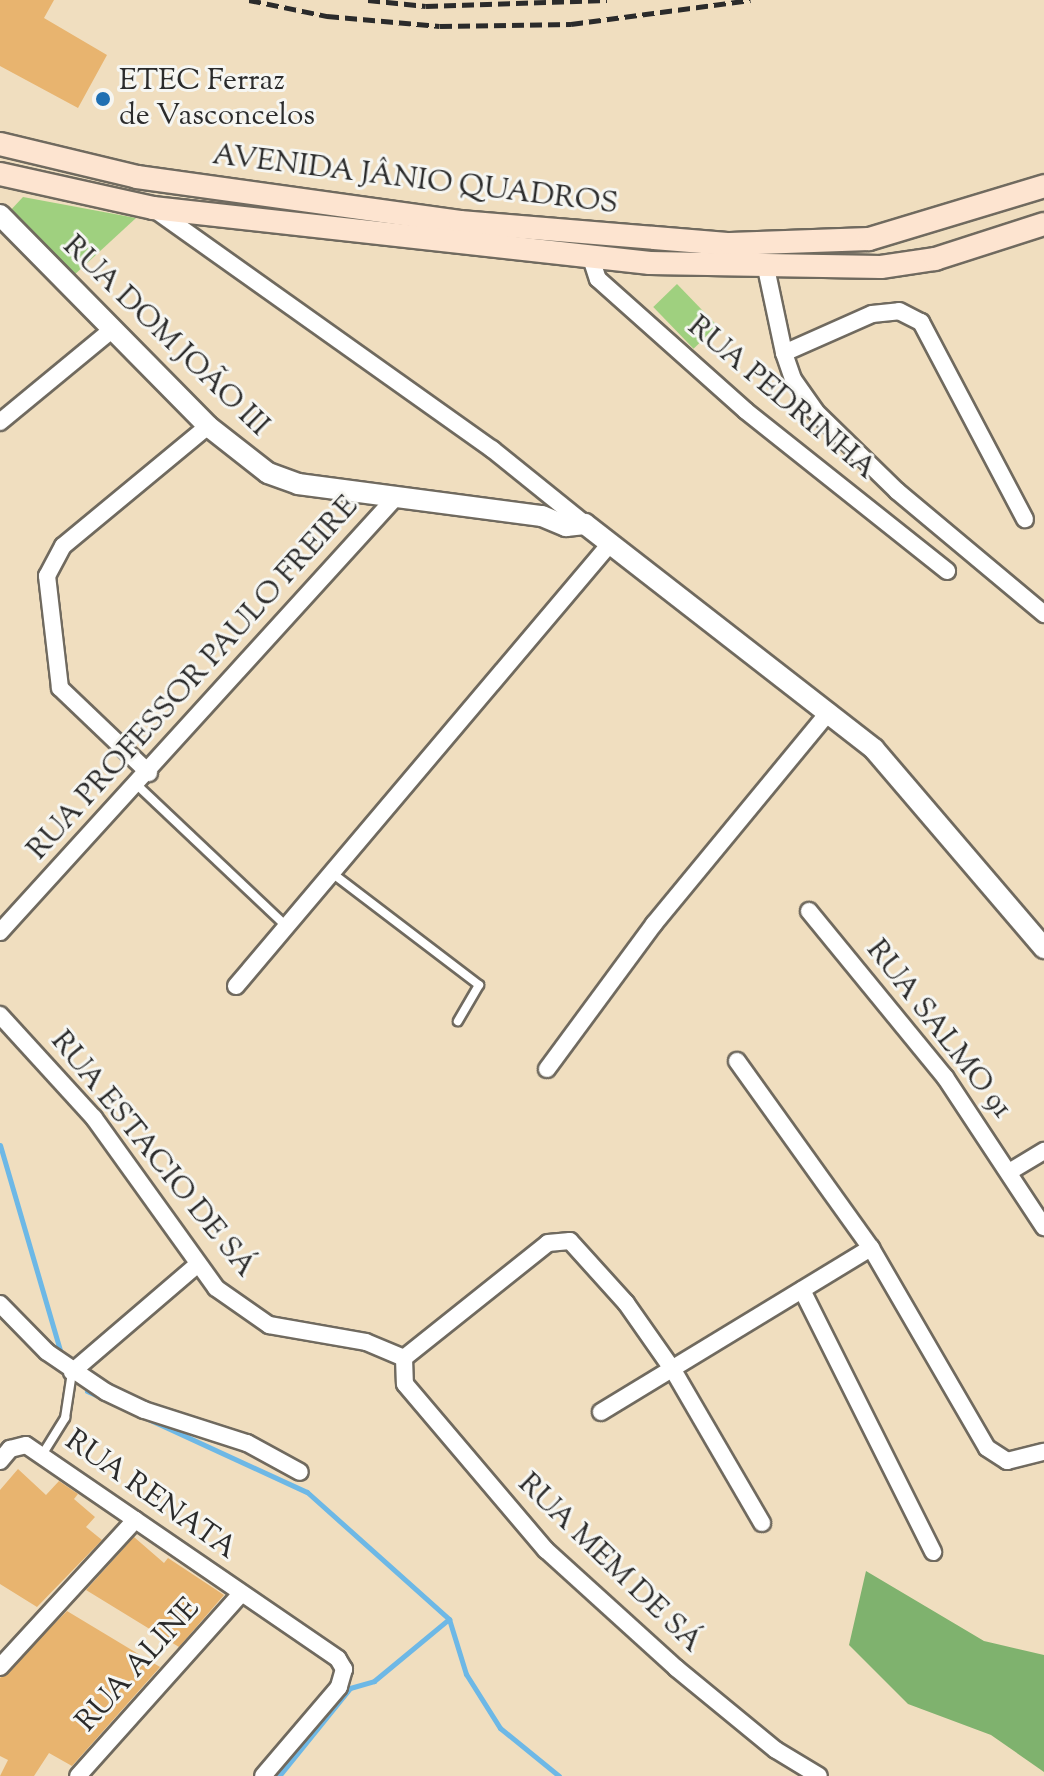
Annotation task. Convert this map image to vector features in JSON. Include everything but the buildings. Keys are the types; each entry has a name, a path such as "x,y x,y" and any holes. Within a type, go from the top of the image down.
{"main road":[{"name":"AVENIDA JÂNIO QUADROS","path":"0,144 137,177 730,255"},
{"name":"AVENIDA JÂNIO QUADROS","path":"0,174 153,208 591,258 730,255"},
{"path":"730,255 894,234 1044,186"},
{"path":"730,255 766,268 902,264 1044,224"},
{"path":"894,234 902,264"}],"street":[{"path":"153,208 492,449 609,545 874,749 932,811 1044,948"},
{"name":"RUA DOM JOÃO III","path":"4,227 113,329 208,426 268,473 298,484 585,524"},
{"name":"RUA PEDRINHA","path":"591,258 598,279 746,411 947,571"},
{"path":"766,268 784,353 793,379 815,411 897,491 1044,614"},
{"path":"784,353 886,310 921,322 1025,519"},
{"path":"0,422 113,329"},
{"path":"143,778 60,688 47,576 63,546 208,426"},
{"name":"RUA PROFESSOR PAULO FREIRE","path":"0,932 395,498"},
{"path":"236,986 609,545"},
{"path":"547,1069 654,924 829,712"},
{"name":"RUA SALMO 91","path":"809,911 945,1077 1044,1227"},
{"name":"RUA ESTACIO DE SÁ","path":"0,1015 94,1118 216,1288 269,1325 366,1342 404,1358"},
{"path":"737,1061 871,1248 987,1448 1007,1461 1044,1452"},
{"path":"1009,1172 1044,1151"},
{"path":"404,1358 548,1243 570,1241 626,1303 673,1370 762,1523"},
{"path":"601,1412 871,1248"},
{"path":"72,1372 198,1264"},
{"path":"802,1290 933,1552"},
{"path":"0,1304 21,1329 72,1372 144,1410 247,1443 300,1472"},
{"name":"RUA MEM DE SÁ","path":"404,1358 405,1384 499,1501 546,1550 676,1668 776,1750 819,1776"},
{"name":"RUA RENATA","path":"0,1461 10,1449 26,1445 241,1594 271,1608 338,1659 344,1669 339,1687 263,1776"},
{"path":"0,1667 135,1520"},
{"name":"RUA ALINE","path":"78,1776 241,1594"}],"lane":[{"path":"143,778 286,927"},
{"path":"332,872 479,985 458,1021"},
{"path":"42,1455 65,1418 72,1372"}],"green space":[{"path":"23,197 136,218 72,277 8,213"},
{"path":"677,284 717,326 694,349 653,307"},
{"path":"866,1571 984,1641 1044,1655 1044,1772 991,1735 908,1704 849,1645"}],"waterway":[{"path":"0,1145 61,1354"},
{"path":"87,1391 103,1398"},
{"path":"148,1419 307,1492 449,1619 466,1674 500,1728 559,1776"},
{"path":"279,1776 350,1688 374,1681 449,1619"}],"railway":[{"path":"249,0 327,16 440,26 571,24 750,0"},
{"path":"368,0 426,6 607,0"}],"place":[{"name":"ETEC Ferraz de Vasconcelos","path":"103,99"}]}
